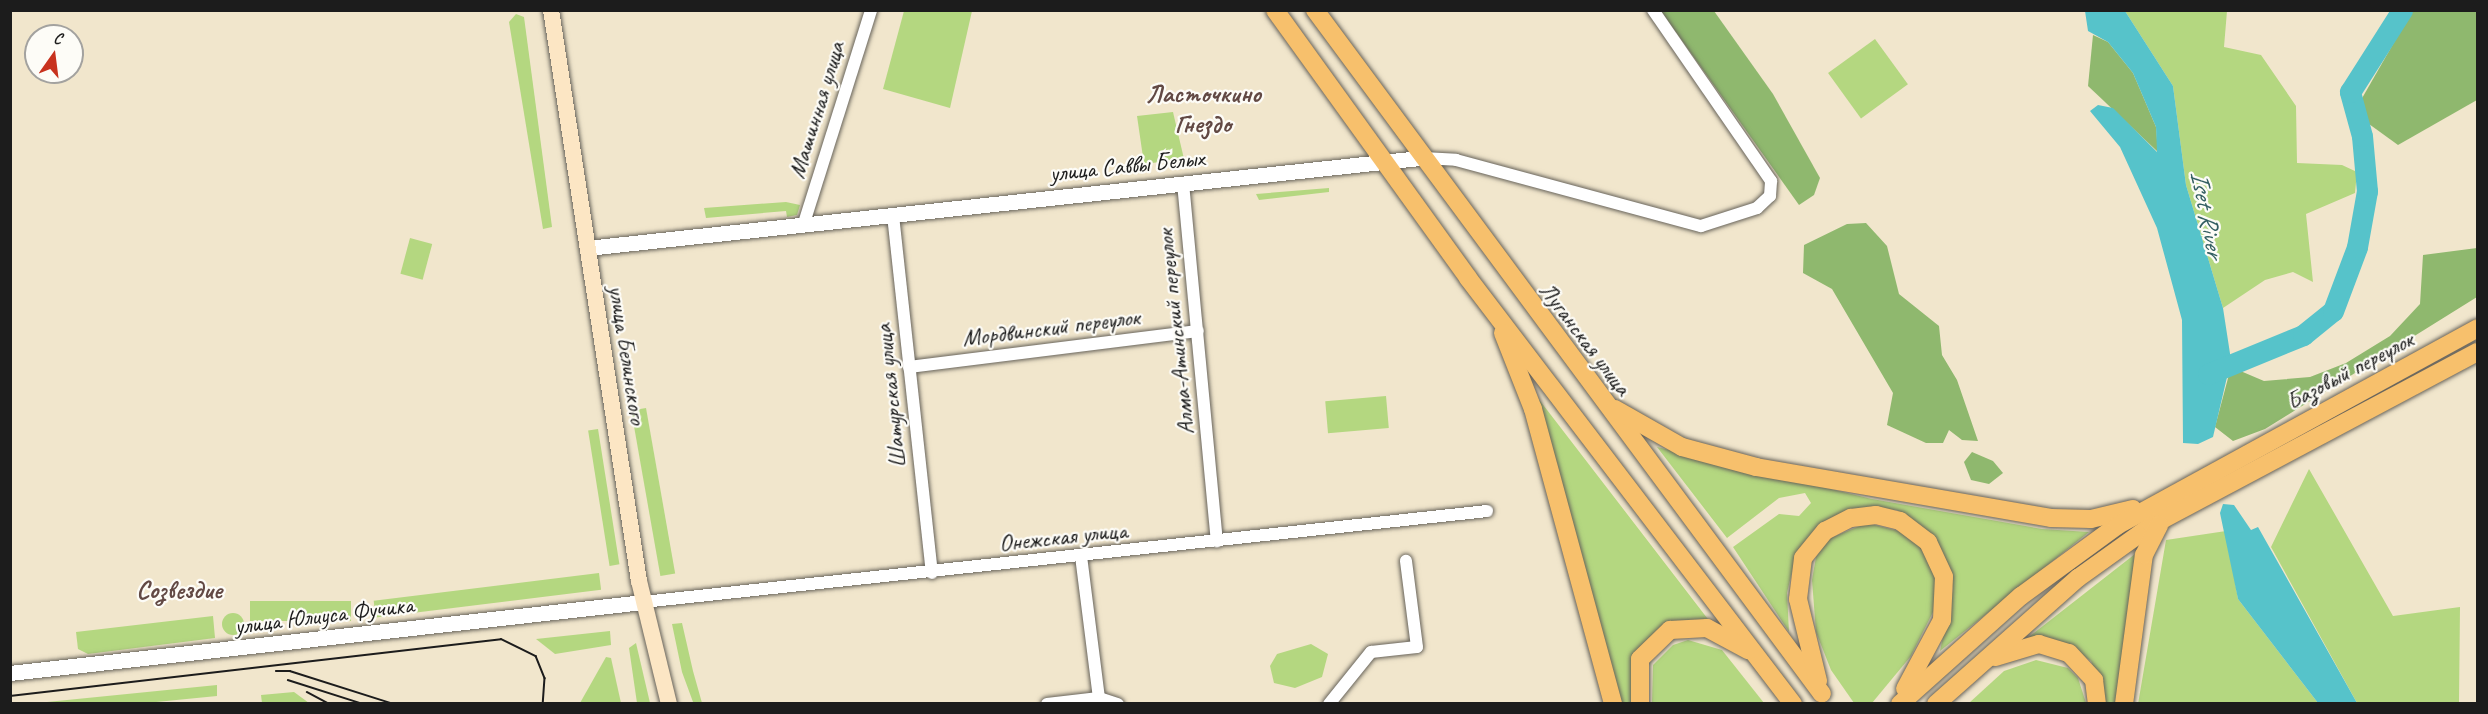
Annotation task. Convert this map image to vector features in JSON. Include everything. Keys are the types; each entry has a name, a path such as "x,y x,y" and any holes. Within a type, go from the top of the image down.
{"main road":[{"name":"улица Белинского","path":"551,10 643,602 669,704"},
{"path":"1275,10 1384,164 1494,312 1793,704"},
{"name":"Луганская улица","path":"1315,10 1420,158 1825,699"},
{"path":"1494,312 1533,409 1612,704"},
{"name":"Базовый переулок","path":"2249,463 2478,328"},
{"name":"Базовый переулок","path":"2249,463 2478,351"},
{"path":"1580,373 1610,405 1654,435 1756,467 2051,518 2104,517 2168,496 2249,463"},
{"path":"1936,704 2078,578 2249,463"},
{"path":"1900,704 2022,596 2168,496"},
{"path":"1825,699 1798,599 1803,558 1824,531 1851,518 1876,515 1900,521 1928,542 1946,588 1932,645 1895,704"},
{"path":"2124,704 2144,555 2152,534 2169,516"},
{"path":"1640,704 1640,659 1670,630 1707,628 1757,656"},
{"path":"1980,664 2020,647 2052,646 2084,666 2094,680 2097,704"}],"street":[{"name":"Машинная улица","path":"804,223 872,10"},
{"name":"улица Саввы Белых","path":"587,248 1183,183 1384,164 1420,158 1456,160 1701,226 1757,208 1770,196 1772,181 1653,10"},
{"name":"Алма-Атинский переулок","path":"1183,183 1217,541"},
{"name":"Шатурская улица","path":"893,215 932,573"},
{"name":"Мордвинский переулок","path":"909,368 1198,331"},
{"name":"Онежская улица","path":"643,602 932,573 1487,510"},
{"path":"1081,556 1099,698"},
{"path":"1329,704 1371,652 1417,647 1406,561"},
{"name":"улица Юлиуса Фучика","path":"10,673 643,602"},
{"path":"1047,704 1099,698 1118,704"}],"green space":[{"path":"904,11 972,11 950,108 883,89"},
{"path":"1661,11 1714,11 1773,94 1820,178 1814,195 1799,205"},
{"path":"2125,11 2227,11 2224,47 2261,55 2296,106 2297,163 2342,165 2357,172 2355,193 2306,214 2313,282 2293,272 2265,280 2223,308 2186,185 2173,86"},
{"path":"2412,11 2477,11 2477,100 2398,145 2369,124 2361,100"},
{"path":"516,14 524,17 552,227 543,229 509,22"},
{"path":"2093,35 2108,42 2133,73 2156,127 2158,152 2088,86"},
{"path":"1875,39 1908,84 1861,118 1828,73"},
{"path":"1173,112 1184,159 1144,164 1137,116"},
{"path":"1329,188 1329,192 1259,200 1256,194"},
{"path":"786,202 800,205 797,215 787,217 786,211 706,218 704,208"},
{"path":"1866,223 1887,246 1899,294 1939,326 1942,355 1957,380 1978,441 1962,440 1949,430 1943,443 1926,443 1887,425 1893,393 1832,289 1803,273 1804,245 1847,224"},
{"path":"410,238 432,244 423,280 400,274"},
{"path":"2477,248 2477,297 2265,429 2233,441 2215,427 2231,367 2264,381 2310,377 2346,363 2390,336 2420,304 2423,255"},
{"path":"1534,393 1714,627 1687,622 1632,667 1633,703 1621,703"},
{"path":"1386,396 1389,428 1328,433 1325,401"},
{"path":"646,408 675,573 660,576 631,411"},
{"path":"598,429 619,564 610,566 588,431"},
{"path":"1657,447 1872,499 2042,529 2089,532 1940,651 1953,589 1944,558 1925,530 1897,510 1861,508 1796,555 1787,593 1789,632 1733,547 1779,514 1799,516 1811,503 1805,493 1779,498 1727,538"},
{"path":"1972,452 1993,461 2003,473 1989,484 1971,480 1964,462"},
{"path":"2309,469 2393,616 2460,607 2459,703 2357,703 2271,547"},
{"path":"1867,523 1910,534 1928,551 1937,579 1933,612 1911,656 1872,703 1854,703 1831,670 1816,632 1812,580 1816,557 1828,539"},
{"path":"2226,531 2238,599 2318,703 2138,704 2166,540"},
{"path":"2135,554 2117,703 2106,703 2091,661 2064,643 2025,640"},
{"path":"599,573 601,590 376,618 374,601"},
{"path":"250,601 351,601 351,621 250,621"},
{"path":"233,613 241,616 244,624 241,632 233,635 225,632 222,624 225,616"},
{"path":"213,616 215,638 88,654 78,649 76,632"},
{"path":"682,623 702,703 693,702 682,672 672,624"},
{"path":"610,631 611,645 555,654 536,639"},
{"path":"1688,640 1722,650 1764,703 1652,703 1653,665 1673,645"},
{"path":"636,643 650,703 637,703 629,648"},
{"path":"1311,644 1328,654 1322,677 1295,688 1274,683 1270,666 1277,654"},
{"path":"606,657 611,658 621,703 580,703"},
{"path":"2036,660 2068,668 2078,678 2086,703 1969,703 2004,671"},
{"path":"217,685 217,696 146,703 37,703"},
{"path":"294,692 309,703 262,703 261,695"}],"water":[{"path":"2085,11 2125,11 2173,86 2186,185 2223,308 2231,360 2213,437 2198,444 2183,443 2182,320 2157,228 2120,147 2090,111 2098,105 2113,108 2157,152 2156,127 2133,73 2108,42 2088,31"},
{"path":"2223,504 2234,505 2251,530 2258,527 2357,703 2318,703 2238,599 2220,513"}],"waterway":[{"path":"2208,374 2303,335 2333,311 2357,247 2367,191 2362,136 2350,92 2402,10"}],"tram line":[{"path":"10,696 501,639 536,656 545,678 543,704"},
{"path":"276,671 290,671 394,704"},
{"path":"288,680 363,704"},
{"path":"307,692 330,704"}],"district":[{"name":"Ласточкино Гнездо","path":"1203,109"},
{"name":"Созвездие","path":"179,590"}],"water label":[{"name":"Iset River","path":"2207,214"}]}
